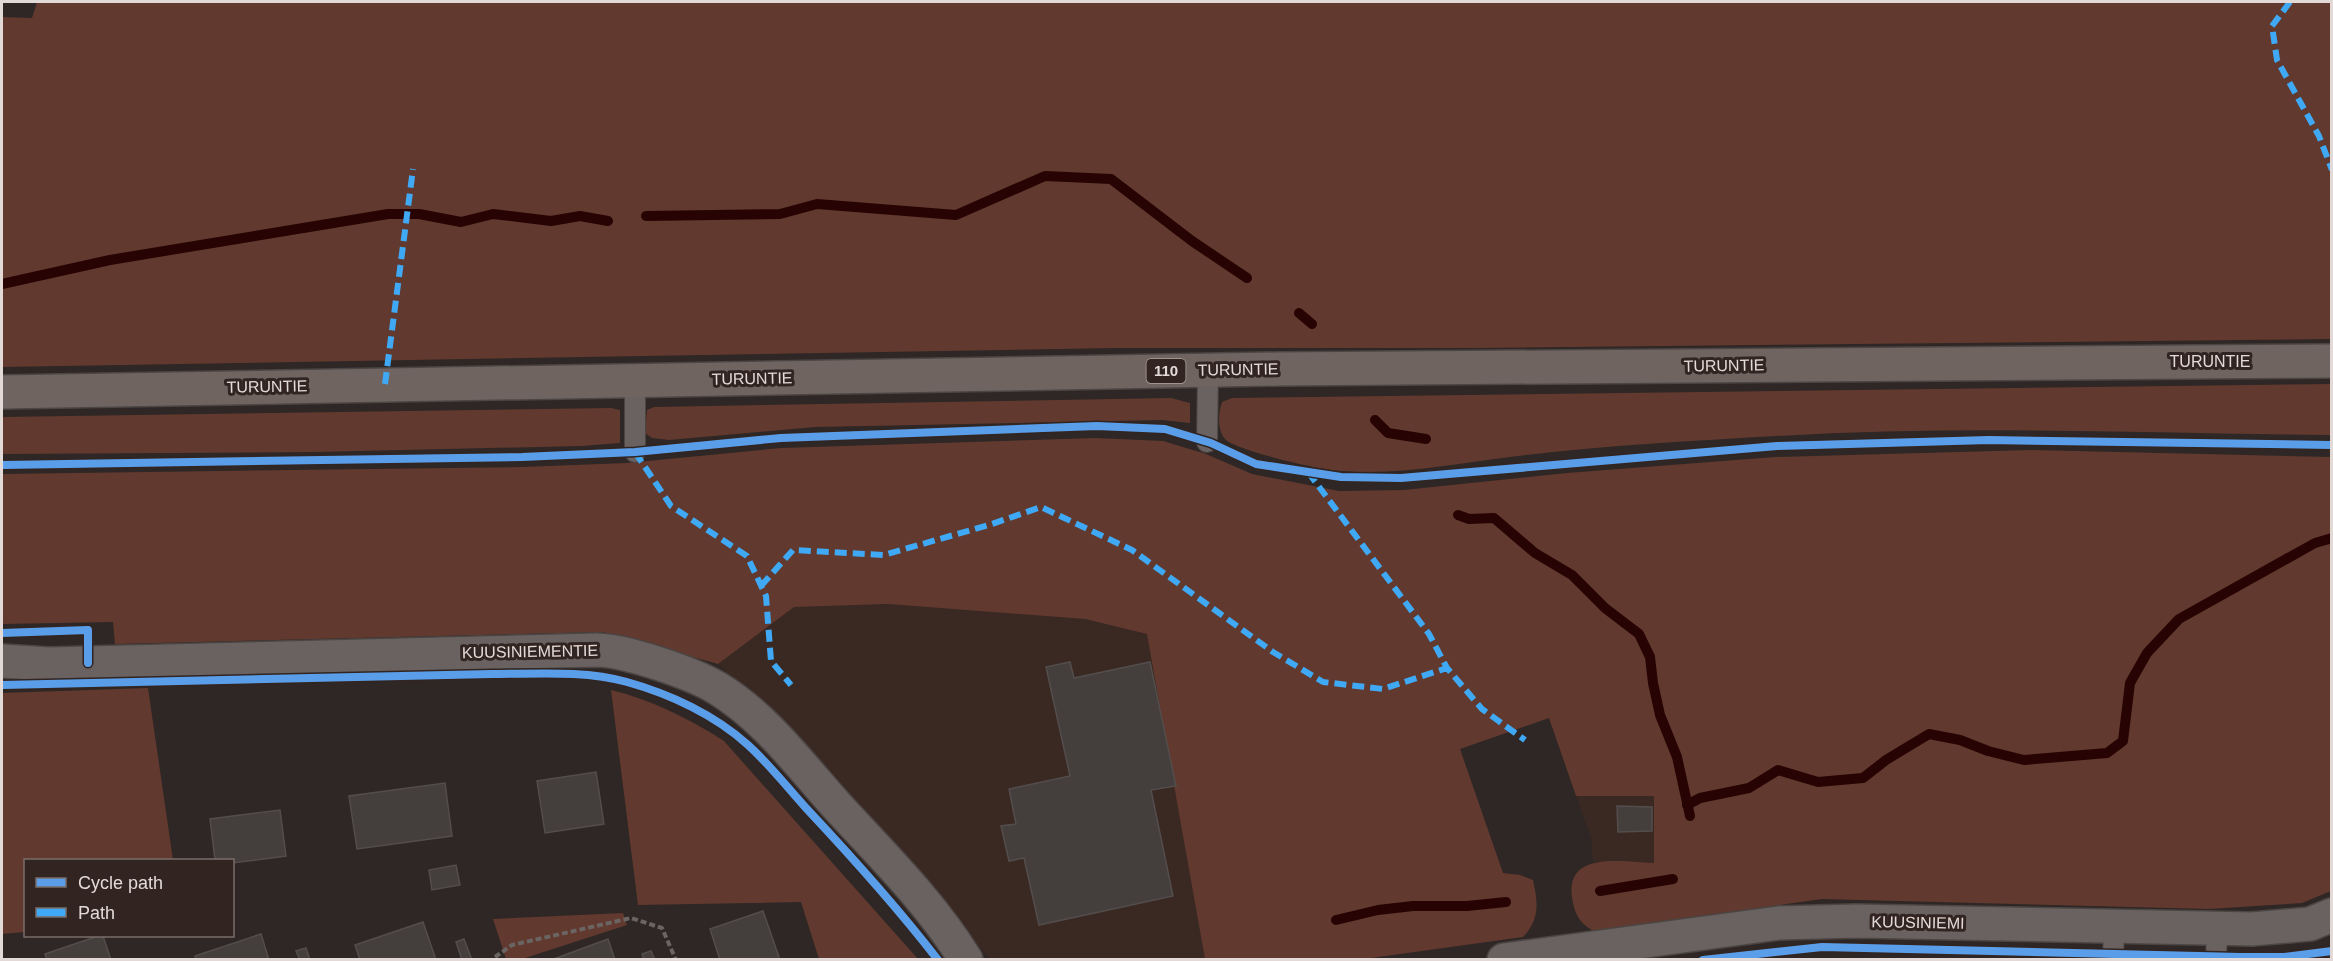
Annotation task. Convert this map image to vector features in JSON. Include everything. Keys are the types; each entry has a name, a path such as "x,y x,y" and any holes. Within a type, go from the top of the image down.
{"main road":[{"name":"TURUNTIE","path":"2,392 1208,370 2331,361"}],"street":[{"name":"KUUSINIEMENTIE","path":"2,661 49,664 605,650 656,662 717,688 763,723 926,904 966,960"},
{"name":"KUUSINIEMI","path":"1504,960 1778,923 1856,921 2114,927 2216,944 2252,929 2310,924 2331,915"}],"lane":[{"path":"1207,442 1208,370"},
{"path":"635,380 635,452"},
{"path":"2113,960 2114,927"}],"path":[{"path":"495,957 512,945 631,918 662,928 676,960"}],"shaded area":[{"path":"37,2 2331,2 2331,339 1479,348 1115,348 2,367 2,17 32,18"},
{"path":"2331,384 2331,435 1984,430 1845,433 1610,447 1377,472 1322,469 1260,454 1226,440 1219,422 1222,402 1232,398"},
{"path":"1171,398 1190,403 1190,423 1162,420 815,427 669,440 652,438 645,433 647,410 654,407"},
{"path":"611,408 620,410 620,443 581,446 315,452 2,454 2,417"},
{"path":"1096,438 1163,441 1206,454 1252,474 1339,491 1404,490 1567,473 1775,457 2031,450 2331,457 2331,891 2302,903 2209,909 1822,899 1594,931 1580,920 1574,908 1572,886 1576,874 1585,866 1597,862 1654,863 1654,796 1576,796 1549,718 1460,749 1503,873 1520,875 1533,880 1536,896 1535,917 1523,937 1364,959 1205,959 1147,634 1085,619 888,604 794,607 718,664 603,632 115,644 113,622 2,624 2,474 522,467 627,463 781,448"},
{"path":"888,604 1085,619 1148,634 1205,959 990,959 840,782 718,664 794,607"},
{"path":"148,688 173,859 24,859 24,932 2,934 2,693"},
{"path":"611,690 669,711 724,741 918,959 819,959 801,902 638,905"},
{"path":"1576,796 1654,796 1654,863 1593,862 1591,838"},
{"path":"623,913 627,925 519,960 506,959 493,919"}],"building":[{"path":"1070,662 1074,678 1150,662 1176,786 1151,790 1173,896 1039,925 1024,858 1009,861 1001,826 1016,824 1009,789 1070,776 1046,667"},
{"path":"596,772 604,824 545,833 537,781"},
{"path":"445,783 452,836 357,849 349,796"},
{"path":"1617,806 1652,807 1652,831 1618,832"},
{"path":"280,810 286,856 234,863 234,859 215,859 210,819"},
{"path":"456,865 460,885 432,890 429,870"},
{"path":"763,911 780,960 720,960 710,929"},
{"path":"423,922 436,960 360,960 355,945"},
{"path":"261,934 269,960 196,960 195,956"},
{"path":"95,937 103,937 111,960 47,960 45,954"},
{"path":"464,939 472,960 462,960 456,942"},
{"path":"608,939 615,960 551,960"},
{"path":"306,948 310,960 300,960 296,951"},
{"path":"651,951 655,960 644,960 642,954"}],"waterway":[{"path":"646,216 780,214 817,204 956,215 1045,176 1111,179 1192,241 1247,278"},
{"path":"2,284 110,260 388,214 419,214 461,222 493,214 551,221 580,216 608,221"},
{"path":"1299,313 1312,324"},
{"path":"1375,420 1388,433 1426,439"},
{"path":"1458,515 1469,519 1494,518 1535,553 1572,575 1605,608 1639,634 1650,657 1660,715 1677,757 1690,816"},
{"path":"1687,805 1700,798 1749,788 1778,770 1818,782 1863,778 1886,760 1929,734 1960,740 1988,751 2024,760 2107,753 2123,741 2130,683 2147,653 2179,619 2315,543 2332,538"},
{"path":"1600,891 1673,879"},
{"path":"1336,920 1378,910 1413,906 1467,906 1506,902"}],"marked path":[{"path":"2290,2 2272,26 2277,60 2319,136 2332,170"},
{"path":"385,384 413,169"},
{"path":"635,452 671,506 747,556 766,596 771,661 791,685"},
{"path":"1308,472 1429,634 1447,668 1482,709 1525,740"},
{"path":"761,586 793,550 884,555 992,524 1041,507 1132,550 1273,652 1323,682 1383,689 1447,668"}],"cycle path":[{"path":"2,465 522,457 635,452 781,438 1097,426 1165,429 1211,443 1256,464 1341,477 1401,478 1777,446 1989,440 2332,445"},
{"path":"2,633 88,630 88,663"},
{"path":"2,685 543,673 577,674 627,682 659,693 707,715 748,745 874,882 938,960"},
{"path":"1703,960 1822,947 2240,957 2284,957 2332,951"}]}
